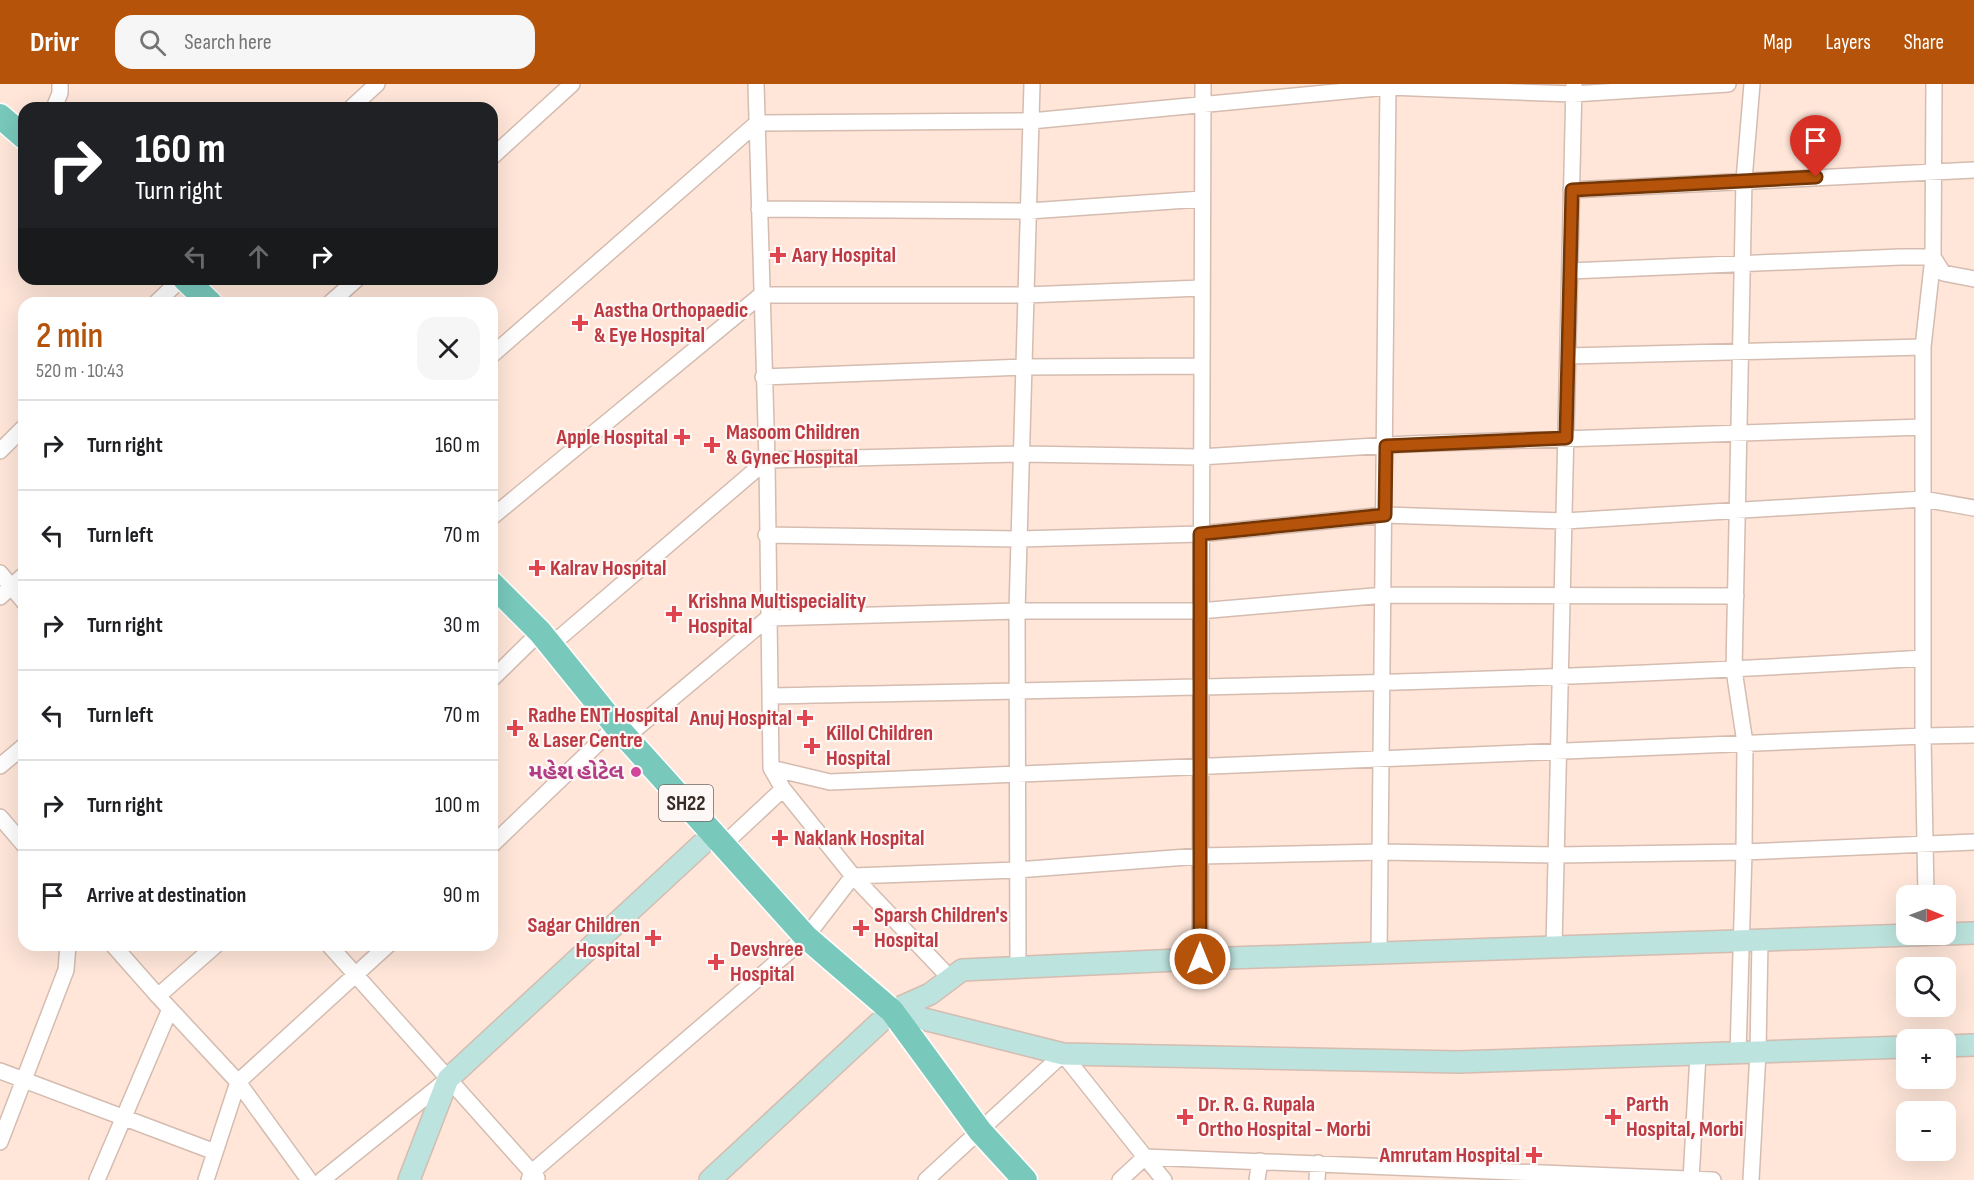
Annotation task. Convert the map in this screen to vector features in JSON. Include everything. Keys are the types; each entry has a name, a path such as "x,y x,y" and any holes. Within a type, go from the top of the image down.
{"main road":[{"path":"0,116 18,132"},
{"path":"190,285 203,297"},
{"name":"SH22","path":"498,590 545,638 621,731 806,937 892,1011 980,1131 1024,1180"}],"street":[{"path":"56,102 60,84"},
{"path":"358,102 377,84"},
{"path":"498,152 572,84"},
{"path":"756,84 767,460 766,535 771,768 783,789 853,876 950,978"},
{"path":"1018,969 1017,611 1032,84"},
{"path":"1200,959 1199,611 1203,84"},
{"path":"498,350 757,123 1031,121 1388,85 1574,89 1728,84"},
{"path":"1751,1180 1748,1052 1750,941 1744,852 1744,743 1734,670 1744,180 1752,84"},
{"path":"1926,885 1923,736 1923,347 1933,257 1934,84"},
{"path":"1379,953 1385,595 1388,85"},
{"path":"1554,947 1574,89"},
{"path":"1572,190 1974,170"},
{"path":"759,209 1029,211 1202,198"},
{"path":"1570,271 1933,257"},
{"path":"1933,257 1943,273 1974,279"},
{"path":"163,297 176,285"},
{"path":"337,297 350,285"},
{"path":"498,512 761,295 1026,296 1201,288"},
{"path":"1568,356 1923,347"},
{"path":"763,377 1024,368 1201,366"},
{"path":"498,674 767,460 1022,454 1200,457 1566,438 1923,427"},
{"path":"0,451 18,432"},
{"path":"766,535 1019,539 1200,534 1385,515 1565,521 1923,500 1974,508"},
{"path":"0,573 6,592 18,581"},
{"path":"498,840 621,731 768,618 1017,611 1199,611 1385,595 1736,596"},
{"path":"770,696 1384,682 1734,670 1923,658"},
{"path":"771,768 831,782 1974,735"},
{"path":"0,766 18,751"},
{"path":"322,1180 448,1079 719,839 783,789"},
{"path":"0,817 18,838"},
{"path":"853,876 1017,870 1200,856 1381,852 1557,855 1744,852 1974,842"},
{"path":"334,951 533,1177 806,937 853,876"},
{"path":"1956,934 1974,933"},
{"path":"710,1180 892,1011 930,994 962,970 1200,959 1896,936"},
{"path":"0,1142 66,970 68,951"},
{"path":"118,951 238,1082 309,1180"},
{"path":"158,996 209,951"},
{"path":"206,1180 238,1082 382,951"},
{"path":"97,1180 170,1009"},
{"path":"892,1011 1064,1054 1458,1062 1896,1047"},
{"path":"1956,1046 1974,1045"},
{"path":"926,1180 1064,1054"},
{"path":"1064,1054 1164,1180"},
{"path":"1691,1180 1698,1054"},
{"path":"0,1071 122,1119 215,1152"},
{"path":"409,1180 448,1079"},
{"path":"1120,1180 1144,1157 1318,1162 1383,1173 1713,1180"},
{"path":"1257,1180 1260,1161"},
{"path":"1317,1180 1318,1162"}],"place":[{"name":"Aary Hospital","path":"778,255"},
{"name":"Aastha Orthopaedic & Eye Hospital","path":"580,323"},
{"name":"Apple Hospital","path":"682,437"},
{"name":"Masoom Children & Gynec Hospital","path":"712,445"},
{"name":"Kalrav Hospital","path":"537,568"},
{"name":"Krishna Multispeciality Hospital","path":"674,614"},
{"name":"Anuj Hospital","path":"805,718"},
{"name":"Radhe ENT Hospital & Laser Centre","path":"515,728"},
{"name":"Killol Children Hospital","path":"812,746"},
{"name":"મહેશ હોટેલ","path":"636,772"},
{"name":"Naklank Hospital","path":"780,838"},
{"name":"Sparsh Children's Hospital","path":"861,928"},
{"name":"Sagar Children Hospital","path":"653,938"},
{"name":"Devshree Hospital","path":"716,962"},
{"name":"Dr. R. G. Rupala Ortho Hospital - Morbi","path":"1185,1117"},
{"name":"Parth Hospital, Morbi","path":"1613,1117"},
{"name":"Amrutam Hospital","path":"1534,1155"}],"route":[{"path":"1200,959 1200,534 1385,515 1386,446 1566,438 1572,190 1816,177"}]}
